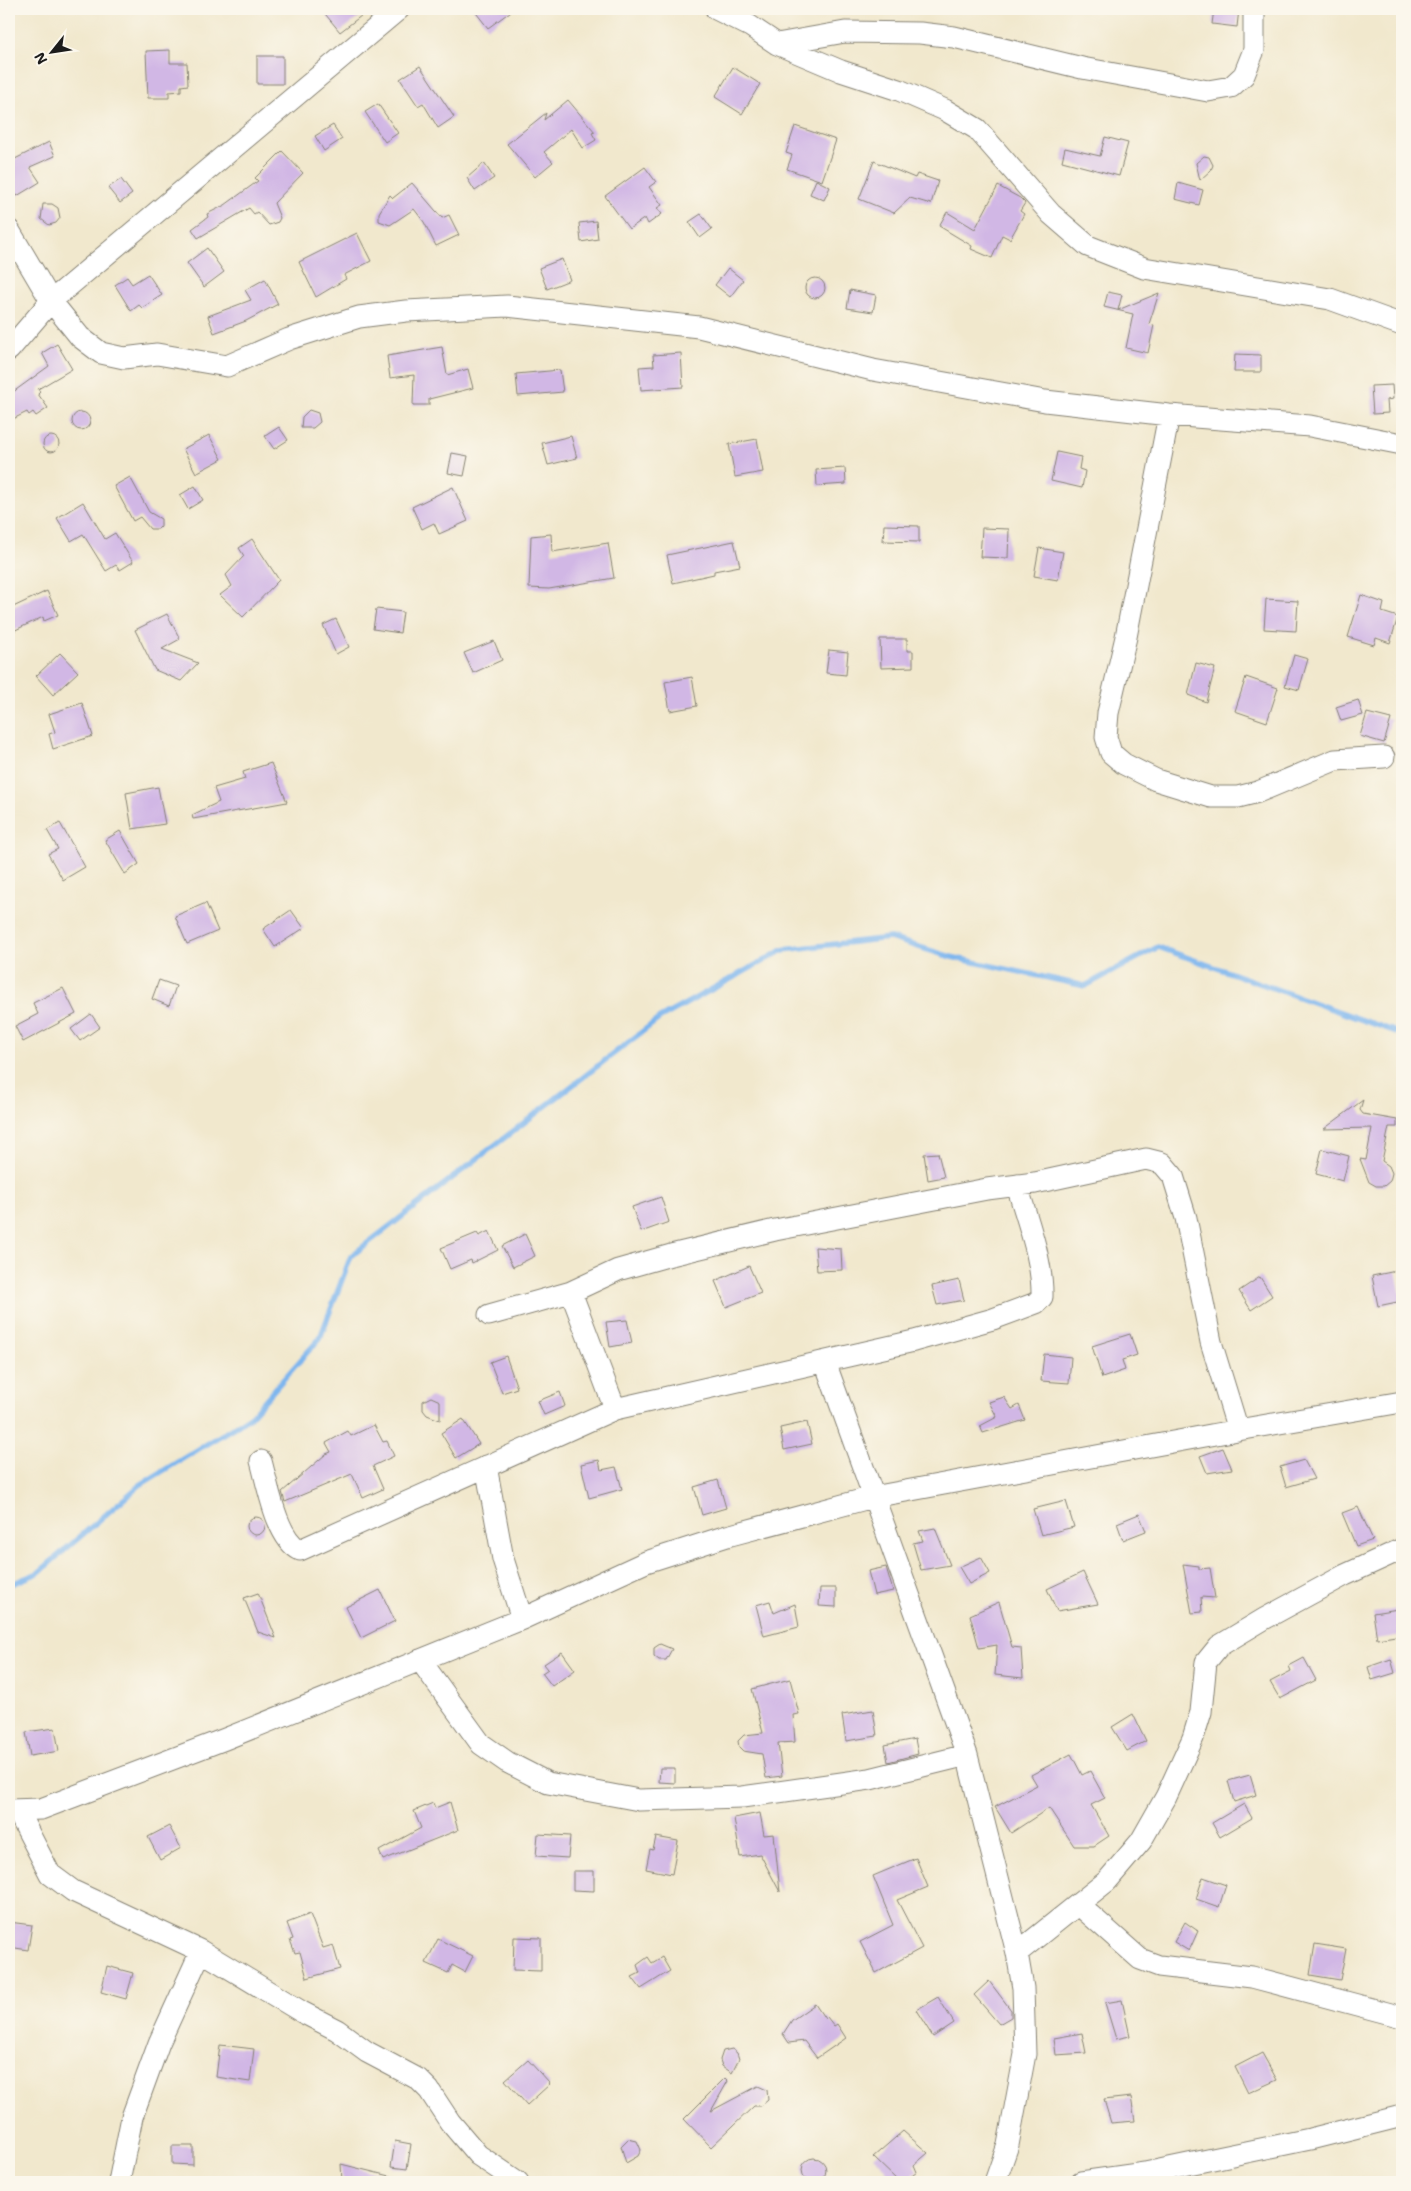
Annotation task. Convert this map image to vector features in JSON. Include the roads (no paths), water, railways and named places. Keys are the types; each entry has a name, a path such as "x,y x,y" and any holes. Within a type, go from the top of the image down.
{"street":[{"path":"9,350 51,300 399,9"},
{"path":"716,9 750,26 777,44 841,71 899,90 945,110 977,129 1051,214 1088,246 1144,268 1330,299 1402,325"},
{"path":"777,44 845,32 954,37 1082,68 1208,91 1231,88 1244,75 1254,50 1254,9"},
{"path":"9,230 51,300 80,337 101,353 124,358 157,354 227,366 289,339 359,317 406,311 507,306 699,327 873,370 1045,401 1169,415 1310,426 1402,444"},
{"path":"1169,415 1126,637 1108,713 1106,737 1111,753 1124,764 1156,780 1211,796 1238,797 1258,792 1335,760 1384,757"},
{"path":"489,1315 571,1292 618,1270 671,1254 775,1230 1146,1160 1162,1163 1173,1176 1186,1218 1211,1342 1238,1430"},
{"path":"261,1461 284,1536 292,1547 300,1550 615,1408 825,1362 914,1341 993,1319 1036,1303 1042,1297 1037,1258 1017,1185"},
{"path":"571,1292 615,1408"},
{"path":"825,1362 968,1755 1017,1953 1023,1988 1025,2054 1008,2145 995,2182"},
{"path":"518,2182 478,2155 450,2122 429,2090 418,2079 368,2052 337,2030 302,2012 201,1951 73,1891 50,1874 13,1810 41,1809 225,1739 522,1619 646,1562 727,1536 873,1497 1402,1402"},
{"path":"486,1466 503,1560 522,1619"},
{"path":"1017,1953 1107,1881 1141,1841 1166,1797 1193,1738 1201,1712 1206,1662 1219,1646 1345,1575 1402,1549"},
{"path":"420,1660 481,1744 507,1762 548,1783 638,1800 742,1796 791,1790 870,1779 968,1755"},
{"path":"1079,1905 1140,1959 1159,1966 1252,1977 1402,2016"},
{"path":"119,2182 132,2117 159,2042 201,1951"},
{"path":"1081,2182 1145,2173 1310,2139 1402,2116"}],"waterway":[{"path":"9,1585 38,1573 140,1485 249,1418 320,1338 351,1256 660,1018 783,950 890,938 951,957 1085,986 1158,947 1402,1034"}]}
